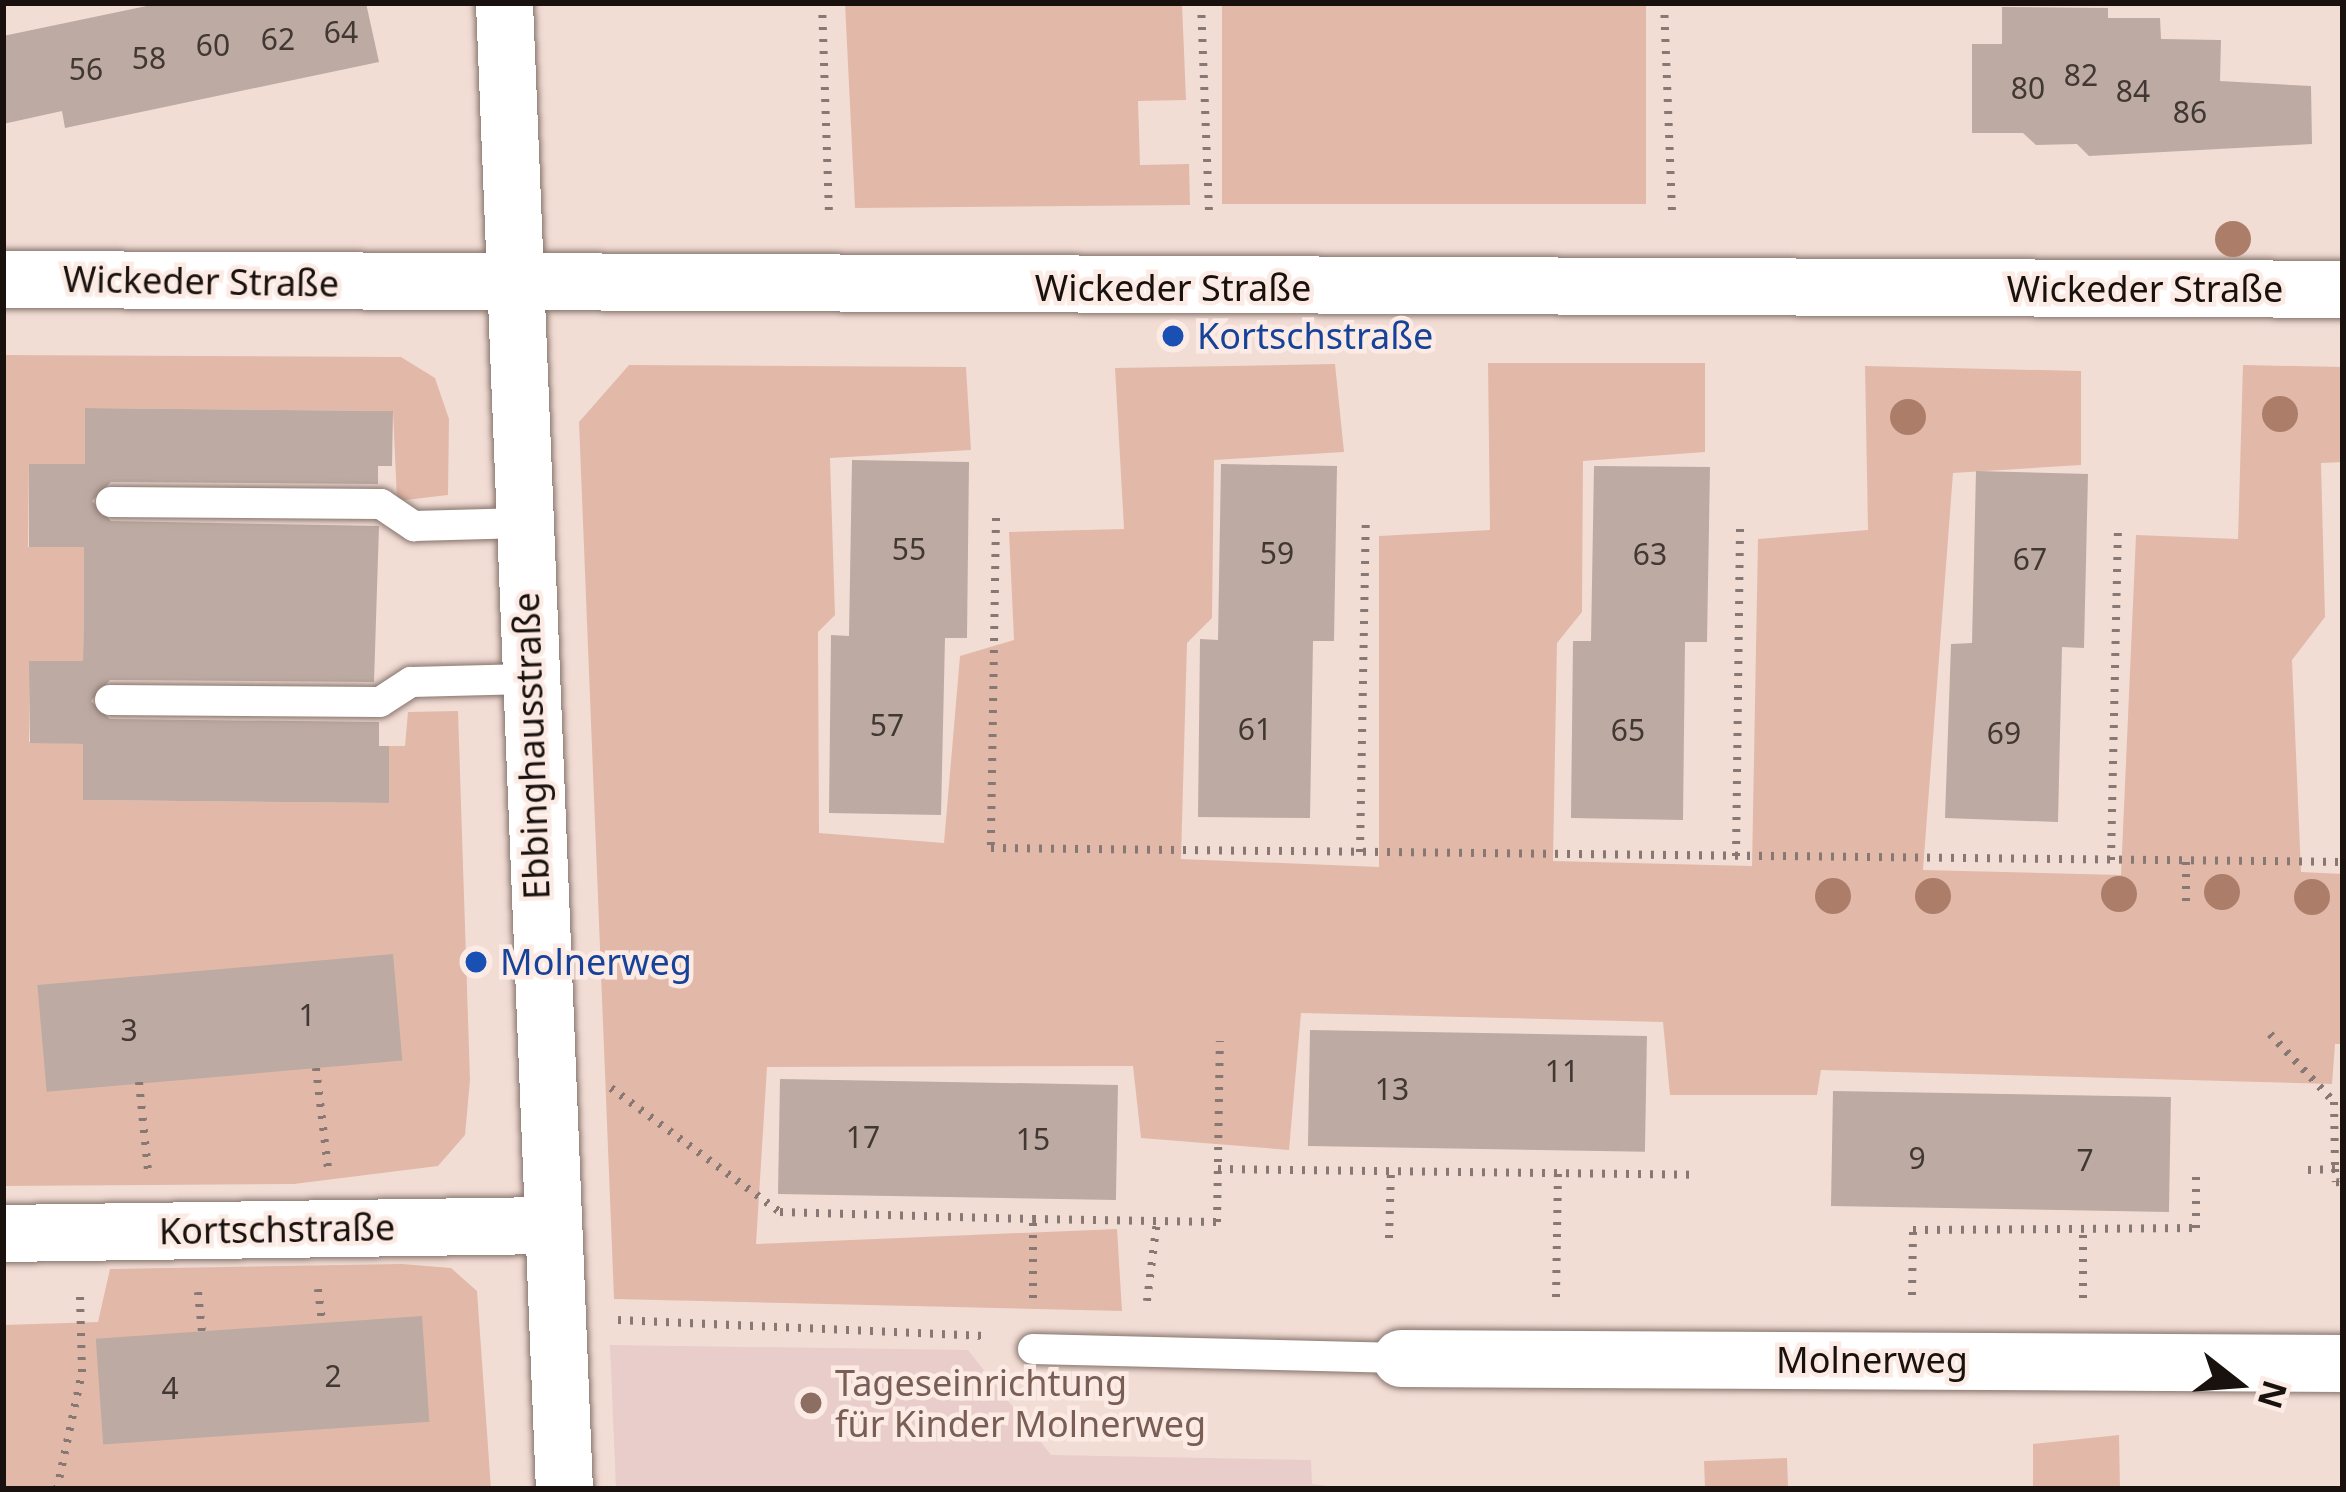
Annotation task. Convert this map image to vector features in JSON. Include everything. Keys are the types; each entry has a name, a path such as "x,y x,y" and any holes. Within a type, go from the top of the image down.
{"street":[{"name":"Ebbinghausstraße","path":"504,3 519,282 528,679 564,1489"},
{"name":"Wickeder Straße","path":"3,279 2343,290"},
{"name":"Kortschstraße","path":"3,1233 550,1225"},
{"name":"Molnerweg","path":"1401,1358 2343,1363"}],"lane":[{"path":"111,502 381,504 414,526 524,523"},
{"path":"110,700 380,701 411,682 528,679"},
{"path":"1033,1349 1401,1358"}],"path":[{"path":"822,3 829,217"},
{"path":"1202,3 1209,213"},
{"path":"1664,3 1672,213"},
{"path":"996,518 991,848 2343,862"},
{"path":"1360,852 1366,521"},
{"path":"1736,856 1740,524"},
{"path":"2111,860 2118,524"},
{"path":"2186,861 2186,901"},
{"path":"2270,1034 2334,1102 2336,1183 2343,1183"},
{"path":"604,1082 780,1212 1217,1222 1220,1041"},
{"path":"316,1068 331,1190"},
{"path":"140,1082 151,1192"},
{"path":"1218,1168 1698,1175"},
{"path":"2307,1170 2336,1169"},
{"path":"1912,1298 1913,1230 2196,1228 2196,1170"},
{"path":"1389,1238 1391,1171"},
{"path":"1555,1321 1558,1173"},
{"path":"556,1318 970,1332 1033,1349 1033,1219"},
{"path":"1146,1352 1157,1221"},
{"path":"2083,1229 2083,1298"},
{"path":"57,1489 82,1372 80,1284"}],"shaded area":[{"path":"845,3 1182,3 1186,100 1138,101 1140,165 1189,164 1190,205 855,208"},
{"path":"1222,3 1646,3 1646,204 1222,204"},
{"path":"3,355 401,357 435,378 449,419 448,495 397,501 393,411 85,408 85,464 29,464 28,547 84,547 83,661 30,662 29,742 83,744 83,800 388,803 389,746 405,746 408,712 458,711 470,1080 465,1135 438,1166 294,1184 3,1186"},
{"path":"1488,363 1705,363 1705,452 1583,461 1582,612 1557,643 1553,861 1752,866 1758,539 1868,530 1865,366 2081,371 2081,465 1953,473 1923,870 2121,875 2136,535 2238,539 2243,365 2343,367 2343,462 2321,463 2325,617 2292,660 2301,872 2343,874 2343,1044 2335,1044 2332,1084 1821,1070 1817,1095 1670,1095 1663,1022 1301,1013 1289,1150 1141,1138 1133,1066 767,1067 756,1244 1117,1229 1122,1311 614,1299 579,422 629,365 966,367 971,450 830,458 835,615 818,632 819,833 944,843 960,656 1014,640 1009,532 1124,529 1115,368 1335,364 1344,452 1214,460 1212,618 1187,643 1181,859 1379,867 1379,536 1490,530"},
{"path":"402,1264 451,1268 477,1291 491,1489 3,1489 3,1325 98,1322 110,1269"},
{"name":"Tageseinrichtung für Kinder Molnerweg","path":"610,1345 968,1350 1051,1455 1311,1460 1312,1484 1351,1489 616,1489"},
{"path":"2119,1435 2120,1489 2033,1489 2033,1444"},
{"path":"1787,1458 1788,1489 1705,1489 1704,1461"}],"building":[{"path":"161,3 366,3 379,62 65,128 62,111 3,124 3,36"},
{"path":"2002,7 2108,8 2108,18 2160,18 2161,39 2221,40 2220,81 2311,86 2312,144 2089,156 2077,144 2036,145 2023,133 1972,133 1972,44 2002,44"},
{"path":"85,408 393,411 392,466 378,466 378,484 111,482 92,501 111,521 379,526 374,682 110,680 91,701 110,719 379,722 379,746 389,746 389,803 83,800 83,744 30,743 29,661 83,661 84,547 29,547 29,464 85,464"},
{"path":"852,460 969,462 967,638 945,638 941,815 829,813 831,635 849,636"},
{"path":"1221,464 1337,466 1334,641 1313,641 1310,818 1198,817 1200,639 1218,640"},
{"path":"1594,466 1710,467 1707,642 1685,642 1683,820 1571,818 1573,641 1591,641"},
{"path":"1976,471 2088,474 2084,648 2062,647 2058,822 1945,818 1951,644 1972,643"},
{"path":"393,954 402,1061 47,1092 37,985"},
{"path":"1310,1030 1647,1036 1645,1152 1308,1146"},
{"path":"780,1079 1118,1085 1116,1200 778,1194"},
{"path":"1833,1091 2171,1097 2169,1212 1831,1206"},
{"path":"422,1316 429,1422 103,1445 96,1339"}],"place":[{"name":"Kortschstraße","path":"1173,336"},
{"name":"Molnerweg","path":"476,962"},
{"name":"Tageseinrichtung für Kinder Molnerweg","path":"811,1403"}]}
